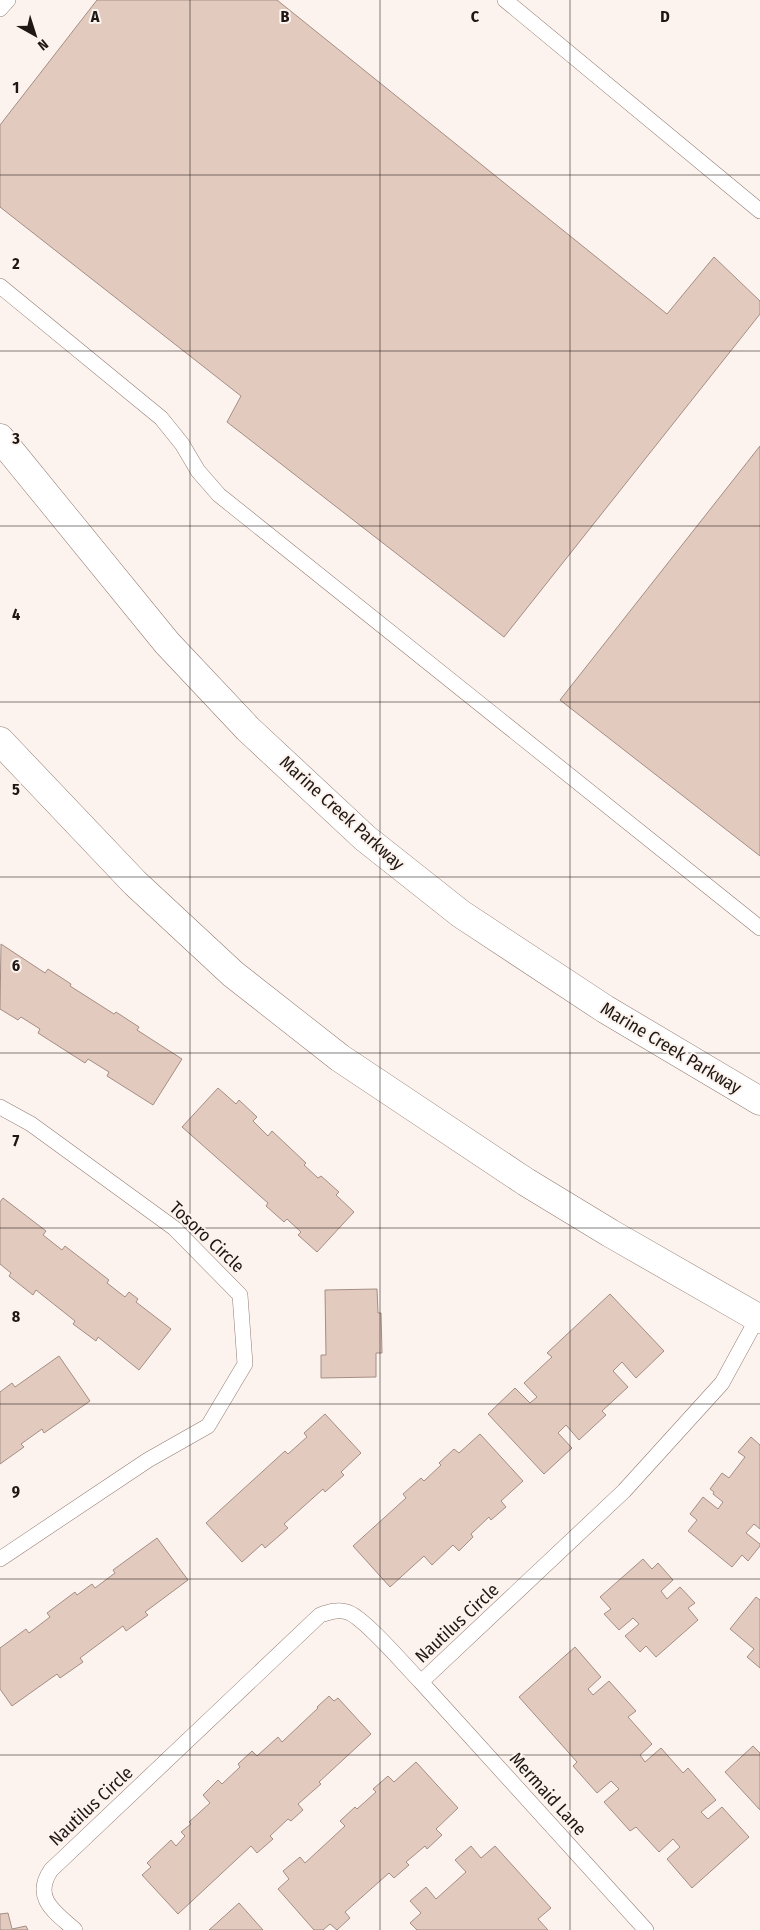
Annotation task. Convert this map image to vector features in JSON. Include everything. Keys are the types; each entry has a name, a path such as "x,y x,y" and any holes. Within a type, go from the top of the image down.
{"main road":[{"name":"Marine Creek Parkway","path":"0,438 167,643 248,729 365,838 469,920 605,1009 760,1101"},
{"path":"0,741 135,883 233,974 340,1058 526,1182 610,1233 759,1318"}],"lane":[{"path":"0,10 8,0"},
{"path":"505,0 760,211"},
{"path":"0,286 161,418 182,444 198,471 219,495 760,928"},
{"name":"Tosoro Circle","path":"0,1107 30,1124 174,1228 240,1295 245,1364 208,1426 148,1460 0,1559"},
{"name":"Nautilus Circle","path":"75,1930 50,1907 43,1894 45,1880 51,1870 320,1615 334,1611 348,1612 360,1620 421,1682 624,1491 722,1383 759,1318"},
{"name":"Mermaid Lane","path":"421,1682 646,1930"}],"building":[{"path":"97,0 277,0 667,314 714,257 760,301 760,314 504,637 227,422 241,396 0,207 0,125"},
{"path":"760,446 760,856 560,700"},
{"path":"1,944 45,973 48,969 71,984 70,986 114,1014 116,1012 139,1027 137,1030 182,1059 153,1105 107,1076 109,1072 88,1059 85,1063 38,1033 40,1029 21,1017 18,1020 0,1009"},
{"path":"218,1088 236,1104 239,1100 257,1117 253,1121 268,1136 272,1131 306,1163 304,1165 318,1178 321,1176 339,1192 336,1195 354,1212 317,1252 298,1235 301,1232 287,1219 284,1222 266,1206 268,1203 182,1127"},
{"path":"3,1198 46,1231 43,1235 62,1250 65,1246 109,1280 107,1283 125,1297 129,1292 138,1299 136,1302 171,1329 139,1370 98,1337 96,1341 73,1324 75,1321 36,1290 33,1295 9,1276 11,1273 0,1264 0,1202"},
{"path":"377,1289 378,1313 381,1313 382,1353 376,1353 376,1377 321,1378 321,1355 326,1355 325,1290"},
{"path":"610,1294 664,1351 636,1378 622,1362 613,1371 628,1387 602,1411 606,1415 579,1440 566,1425 558,1433 572,1448 544,1474 488,1414 515,1388 530,1403 537,1397 524,1383 552,1357 547,1353"},
{"path":"59,1356 90,1401 44,1433 42,1429 21,1444 24,1447 0,1464 0,1392 12,1383 15,1387"},
{"path":"325,1414 361,1453 341,1472 344,1475 325,1492 323,1489 284,1524 288,1528 265,1548 262,1544 242,1562 206,1523 285,1451 288,1454 307,1437 304,1433"},
{"path":"480,1434 523,1481 501,1501 506,1507 491,1520 489,1517 471,1534 473,1537 459,1551 453,1545 432,1565 424,1556 390,1587 353,1546 406,1498 403,1494 421,1478 424,1481 454,1449 459,1453"},
{"path":"751,1437 760,1445 760,1529 754,1524 746,1533 760,1546 748,1561 742,1555 732,1567 688,1531 697,1520 690,1514 703,1497 718,1509 723,1502 710,1489 722,1473 729,1478 745,1457 738,1452"},
{"path":"157,1538 188,1580 145,1612 148,1615 126,1631 123,1626 80,1658 83,1662 60,1678 57,1674 12,1706 0,1689 0,1648 26,1629 29,1633 50,1617 47,1613 75,1592 77,1595 92,1584 95,1588 115,1573 113,1570"},
{"path":"643,1559 652,1569 658,1563 673,1580 661,1591 667,1599 680,1587 695,1603 688,1608 698,1620 656,1657 646,1646 640,1652 625,1636 639,1624 633,1618 619,1630 604,1614 611,1609 600,1597"},
{"path":"756,1597 760,1600 760,1668 747,1657 754,1649 730,1629"},
{"path":"575,1647 601,1677 588,1689 593,1695 609,1681 636,1711 628,1717 652,1744 640,1755 645,1762 661,1748 683,1773 688,1768 716,1800 701,1812 708,1819 722,1807 749,1837 692,1888 667,1859 680,1847 673,1839 659,1852 636,1827 630,1831 604,1802 619,1789 611,1781 597,1793 573,1766 577,1762 519,1697"},
{"path":"329,1696 334,1701 338,1698 371,1734 298,1804 303,1810 291,1821 288,1819 270,1836 273,1839 257,1853 251,1846 178,1914 142,1875 151,1867 147,1863 171,1840 176,1846 185,1836 181,1832 210,1803 203,1795 218,1780 222,1784 240,1767 238,1764 252,1751 257,1756 278,1737 282,1742"},
{"path":"753,1746 760,1753 760,1810 725,1772"},
{"path":"416,1762 458,1808 436,1829 442,1835 427,1849 425,1846 406,1862 409,1865 394,1878 389,1873 345,1912 350,1918 337,1930 330,1924 323,1930 314,1930 278,1889 289,1879 283,1871 300,1857 305,1863 345,1826 340,1821 376,1792 373,1789 388,1776 394,1782"},
{"path":"471,1846 481,1858 495,1846 551,1908 538,1919 548,1930 417,1930 410,1923 421,1913 410,1901 426,1887 436,1899 466,1872 455,1860"},
{"path":"239,1903 263,1930 209,1930"},
{"path":"8,1913 12,1929 26,1926 28,1930 0,1930 0,1914"}]}
